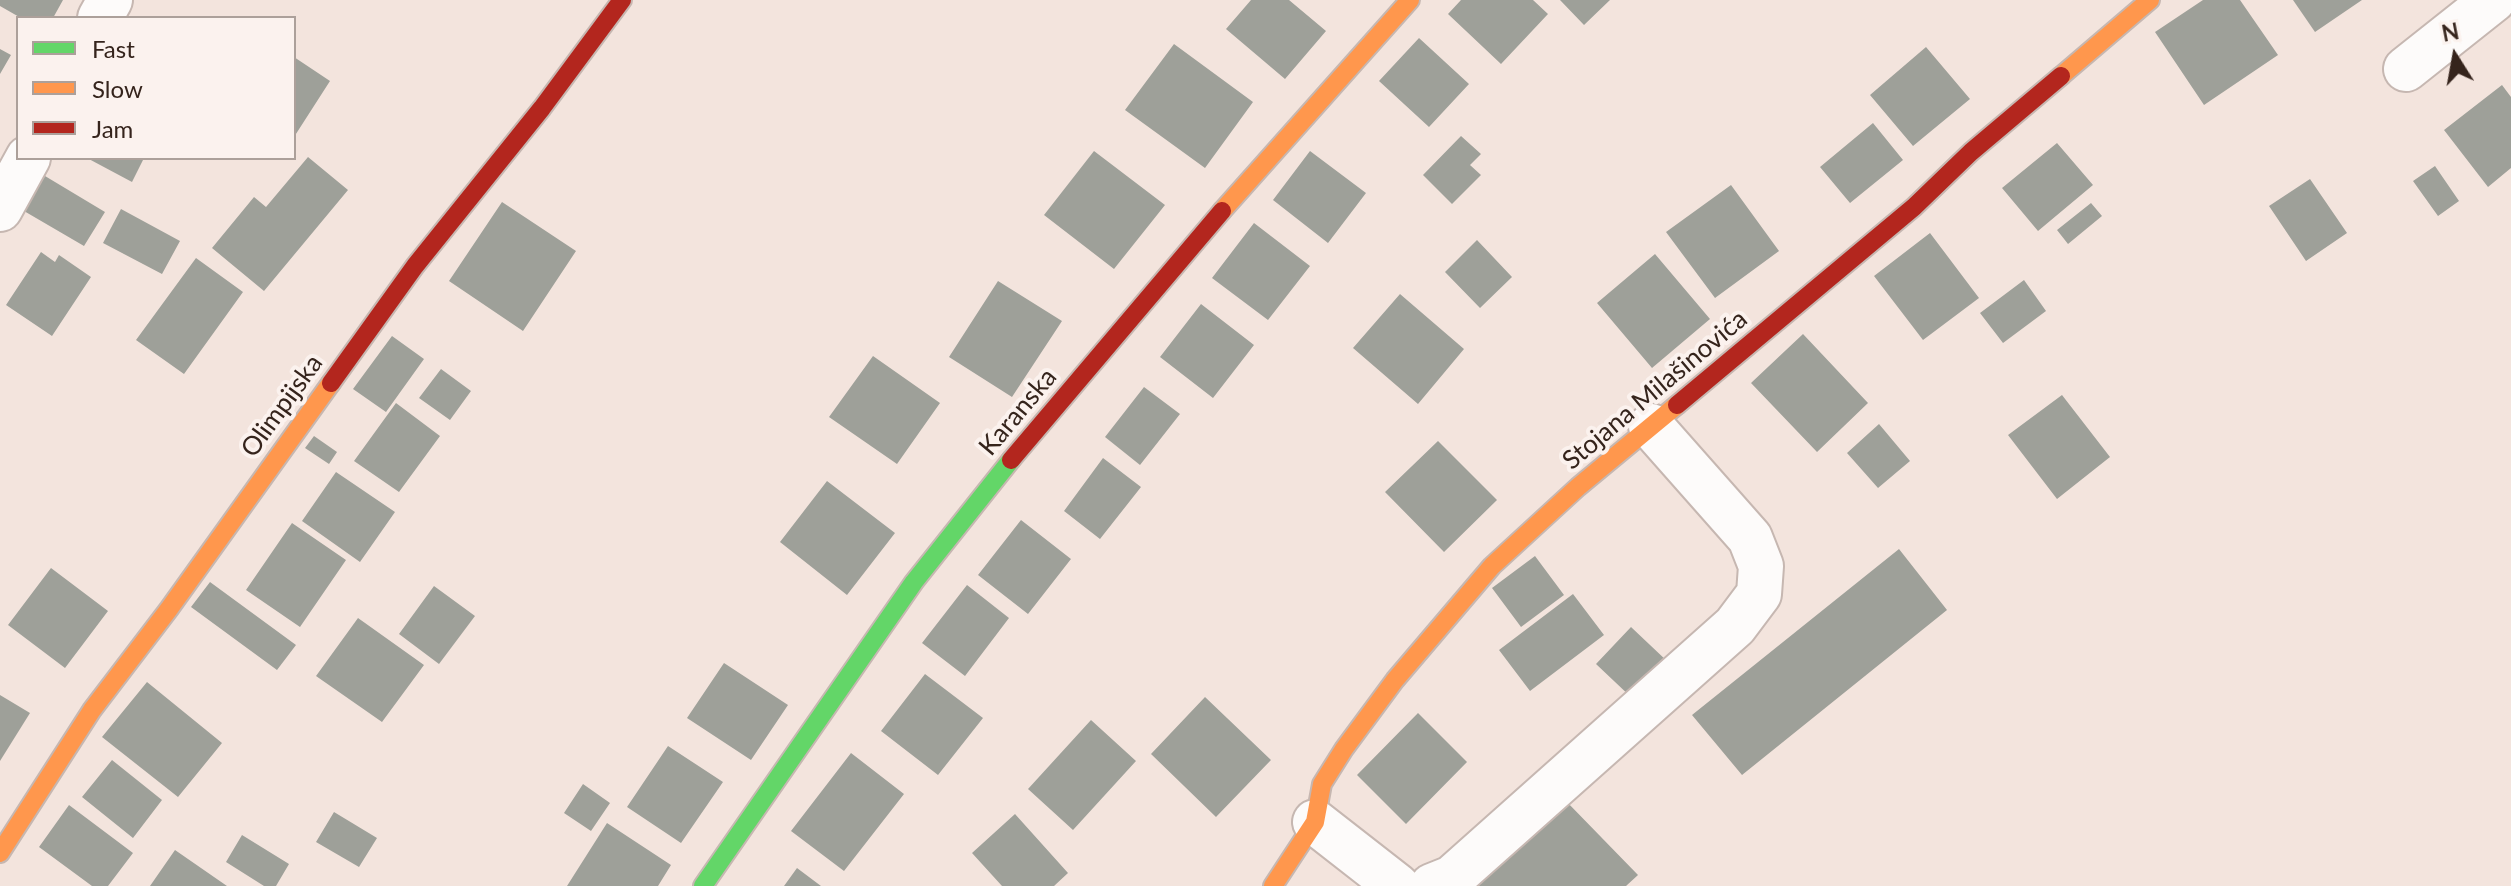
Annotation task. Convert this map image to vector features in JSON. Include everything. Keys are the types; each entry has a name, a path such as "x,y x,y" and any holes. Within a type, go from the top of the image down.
{"street":[{"name":"Olimpijska","path":"0,853 92,710 178,597 406,278 542,108 622,0"},
{"name":"Karanska","path":"703,886 914,582 1021,447 1243,186 1410,0"},
{"name":"Stojana Milašinovića","path":"1273,886 1315,822 1322,784 1344,749 1395,680 1492,566 1578,487 1902,217 1971,152 2150,0"},
{"path":"2406,69 2493,0"},
{"path":"0,209 27,160"},
{"path":"1432,886 1452,878 1735,626 1759,594 1761,566 1750,538 1651,426"},
{"path":"1315,822 1397,886"}],"building":[{"path":"0,0 63,0 54,16 18,16 0,6"},
{"path":"1251,0 1289,0 1326,31 1285,79 1226,29"},
{"path":"1461,0 1533,0 1548,14 1501,64 1448,14"},
{"path":"1560,0 1610,0 1584,25"},
{"path":"2203,0 2240,0 2278,55 2204,105 2155,32"},
{"path":"2293,0 2362,0 2315,32"},
{"path":"1419,38 1469,84 1429,127 1379,81"},
{"path":"1174,44 1253,102 1205,168 1125,110"},
{"path":"1926,47 1970,99 1913,146 1870,95"},
{"path":"0,49 11,55 0,74"},
{"path":"296,58 330,81 296,134"},
{"path":"2502,85 2511,97 2511,168 2488,187 2444,130"},
{"path":"1873,123 1903,160 1850,203 1820,167"},
{"path":"1461,136 1481,154 1470,165 1481,175 1452,204 1423,175"},
{"path":"2057,143 2093,185 2038,231 2002,188"},
{"path":"1094,151 1165,205 1114,269 1044,215"},
{"path":"1310,151 1366,193 1328,243 1273,200"},
{"path":"308,157 348,190 264,291 212,248 254,197 266,207"},
{"path":"91,160 143,160 132,182"},
{"path":"2435,166 2459,201 2438,216 2413,181"},
{"path":"45,176 105,212 84,246 24,211"},
{"path":"2310,179 2347,233 2306,261 2269,206"},
{"path":"1731,185 1779,251 1715,298 1666,232"},
{"path":"502,202 576,251 523,331 449,281"},
{"path":"2091,203 2102,216 2068,244 2057,230"},
{"path":"121,209 180,241 162,274 103,243"},
{"path":"1254,223 1310,266 1268,320 1212,278"},
{"path":"1930,233 1979,298 1923,340 1874,276"},
{"path":"1477,240 1512,277 1480,308 1445,272"},
{"path":"41,252 55,262 59,255 91,277 52,336 6,305"},
{"path":"1655,254 1710,319 1652,368 1597,303"},
{"path":"196,258 243,292 184,374 136,340"},
{"path":"2024,280 2046,311 2003,343 1980,313"},
{"path":"998,281 1062,321 1012,397 949,357"},
{"path":"1400,294 1464,349 1418,404 1353,348"},
{"path":"1201,304 1254,345 1213,398 1160,357"},
{"path":"1803,334 1868,403 1817,452 1751,383"},
{"path":"392,336 424,359 386,412 353,389"},
{"path":"873,356 940,403 897,464 829,417"},
{"path":"441,369 471,391 450,420 419,398"},
{"path":"1144,387 1180,414 1140,465 1105,437"},
{"path":"2062,395 2110,457 2057,499 2008,435"},
{"path":"396,403 440,436 399,492 354,461"},
{"path":"1879,424 1910,461 1878,488 1847,453"},
{"path":"314,436 337,452 329,464 305,448"},
{"path":"1438,441 1497,500 1444,552 1385,492"},
{"path":"1103,458 1141,487 1100,539 1064,511"},
{"path":"336,472 395,512 360,562 302,521"},
{"path":"827,481 895,533 847,595 780,542"},
{"path":"1021,520 1071,559 1028,614 978,575"},
{"path":"292,523 346,560 300,627 246,590"},
{"path":"1899,549 1947,610 1742,775 1692,715"},
{"path":"1535,556 1564,595 1521,627 1492,588"},
{"path":"51,568 108,611 65,668 8,625"},
{"path":"210,582 296,645 277,670 191,607"},
{"path":"967,585 1009,618 965,676 922,643"},
{"path":"434,586 475,616 439,664 399,634"},
{"path":"1573,594 1604,635 1530,691 1499,650"},
{"path":"358,618 424,665 382,722 316,676"},
{"path":"1631,627 1668,662 1633,699 1596,664"},
{"path":"724,663 788,705 751,760 687,718"},
{"path":"925,674 983,718 938,775 881,731"},
{"path":"147,682 222,743 178,797 102,737"},
{"path":"0,695 30,713 0,761"},
{"path":"1205,697 1271,760 1216,817 1151,754"},
{"path":"1418,713 1467,762 1406,824 1357,775"},
{"path":"1091,720 1136,761 1073,830 1028,789"},
{"path":"668,746 723,782 681,843 627,807"},
{"path":"851,753 904,794 844,871 791,831"},
{"path":"112,760 162,800 133,838 82,797"},
{"path":"583,784 610,803 591,831 564,813"},
{"path":"1565,800 1638,875 1626,886 1477,886"},
{"path":"69,805 133,853 108,886 92,886 39,847"},
{"path":"334,812 377,838 359,867 316,842"},
{"path":"1015,814 1068,873 1054,886 1002,886 972,853"},
{"path":"607,823 671,865 658,886 567,886"},
{"path":"242,835 289,864 276,886 264,886 226,862"},
{"path":"175,850 227,886 150,886"},
{"path":"797,868 821,886 784,886"}],"traffic: fast":[{"path":"703,886 914,582 1011,460"}],"traffic: slow":[{"path":"1222,211 1410,0"},
{"path":"2061,76 2150,0"},
{"path":"0,853 92,710 169,609 331,383"},
{"path":"1273,886 1315,822 1322,784 1395,680 1492,566 1578,487 1677,405"}],"traffic: jam":[{"path":"331,383 415,266 542,108 622,0"},
{"path":"1677,405 1914,207 1971,152 2061,76"},
{"path":"1011,460 1222,211"}]}
